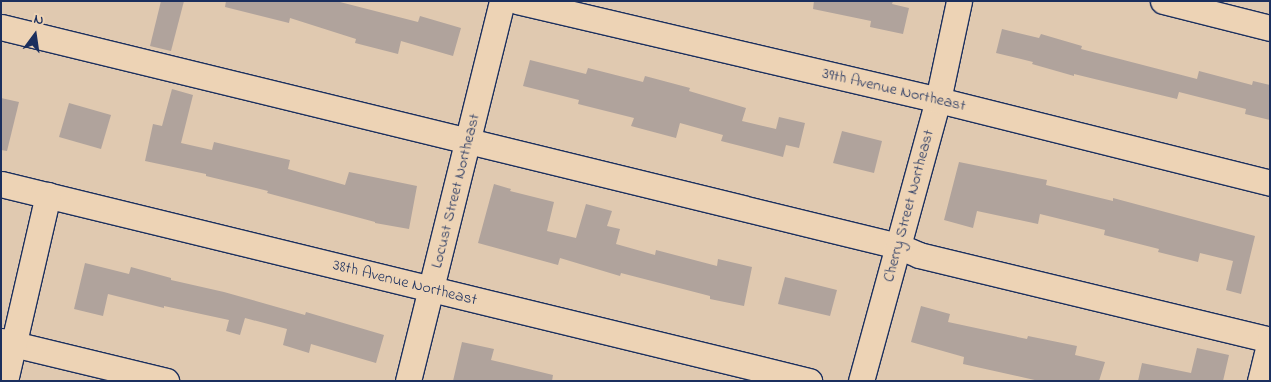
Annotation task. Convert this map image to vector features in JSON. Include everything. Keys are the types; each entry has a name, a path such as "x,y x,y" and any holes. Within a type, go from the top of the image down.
{"street":[{"name":"Locust Street Northeast","path":"408,381 502,1"},
{"name":"39th Avenue Northeast","path":"517,1 938,100 1270,183"},
{"name":"Cherry Street Northeast","path":"861,381 938,100 959,1"},
{"path":"1163,1 1270,28"},
{"path":"1,27 898,246 919,255 1270,340 1260,381"},
{"name":"38th Avenue Northeast","path":"1,184 809,381"},
{"path":"5,381 7,343 48,195"},
{"path":"7,343 166,381"}],"building":[{"path":"161,1 184,1 171,51 150,46"},
{"path":"226,1 336,1 418,22 420,16 461,28 453,56 401,41 398,54 355,43 356,39 290,18 289,23 225,7"},
{"path":"814,1 893,1 892,4 909,8 903,34 870,27 871,21 813,9"},
{"path":"1002,29 1039,38 1041,34 1082,46 1081,49 1197,79 1199,71 1252,85 1253,81 1270,85 1270,120 1245,114 1246,109 1179,92 1177,99 1074,74 1074,76 1032,64 1033,62 996,53"},
{"path":"530,60 586,74 588,68 643,82 645,76 690,88 689,91 746,108 742,121 776,129 779,117 805,123 799,148 786,145 783,157 721,141 723,135 680,123 676,138 631,126 634,118 578,104 579,100 523,86"},
{"path":"172,89 193,95 181,143 212,150 214,142 290,160 288,169 345,185 349,172 417,186 409,229 375,223 267,193 268,191 206,176 206,174 145,161 153,124 162,126"},
{"path":"1,98 19,102 7,151 1,150"},
{"path":"69,103 111,115 101,149 59,137"},
{"path":"842,131 882,141 874,173 833,163"},
{"path":"959,162 1047,180 1046,185 1113,201 1113,198 1255,236 1241,294 1226,290 1233,261 1200,253 1198,262 1158,252 1159,249 1104,235 1105,230 1040,214 1038,224 977,211 973,228 944,220"},
{"path":"494,184 511,189 510,191 554,202 547,231 576,238 586,204 612,211 607,226 620,229 616,244 655,255 656,250 717,266 718,259 752,267 744,306 710,299 710,296 621,273 620,276 560,258 558,265 478,243"},
{"path":"85,263 129,274 131,267 171,278 171,280 224,292 305,315 306,312 384,335 376,363 311,344 309,353 283,345 287,329 245,318 240,335 226,331 229,320 164,306 164,308 108,294 103,316 74,309"},
{"path":"785,277 837,290 830,316 778,304"},
{"path":"921,306 950,314 948,322 1027,339 1028,336 1077,346 1075,355 1105,362 1099,381 1039,381 963,364 964,357 911,342"},
{"path":"462,342 494,349 491,360 553,375 552,381 453,381"},
{"path":"1197,348 1229,355 1223,381 1138,381 1142,363 1191,373"}]}
